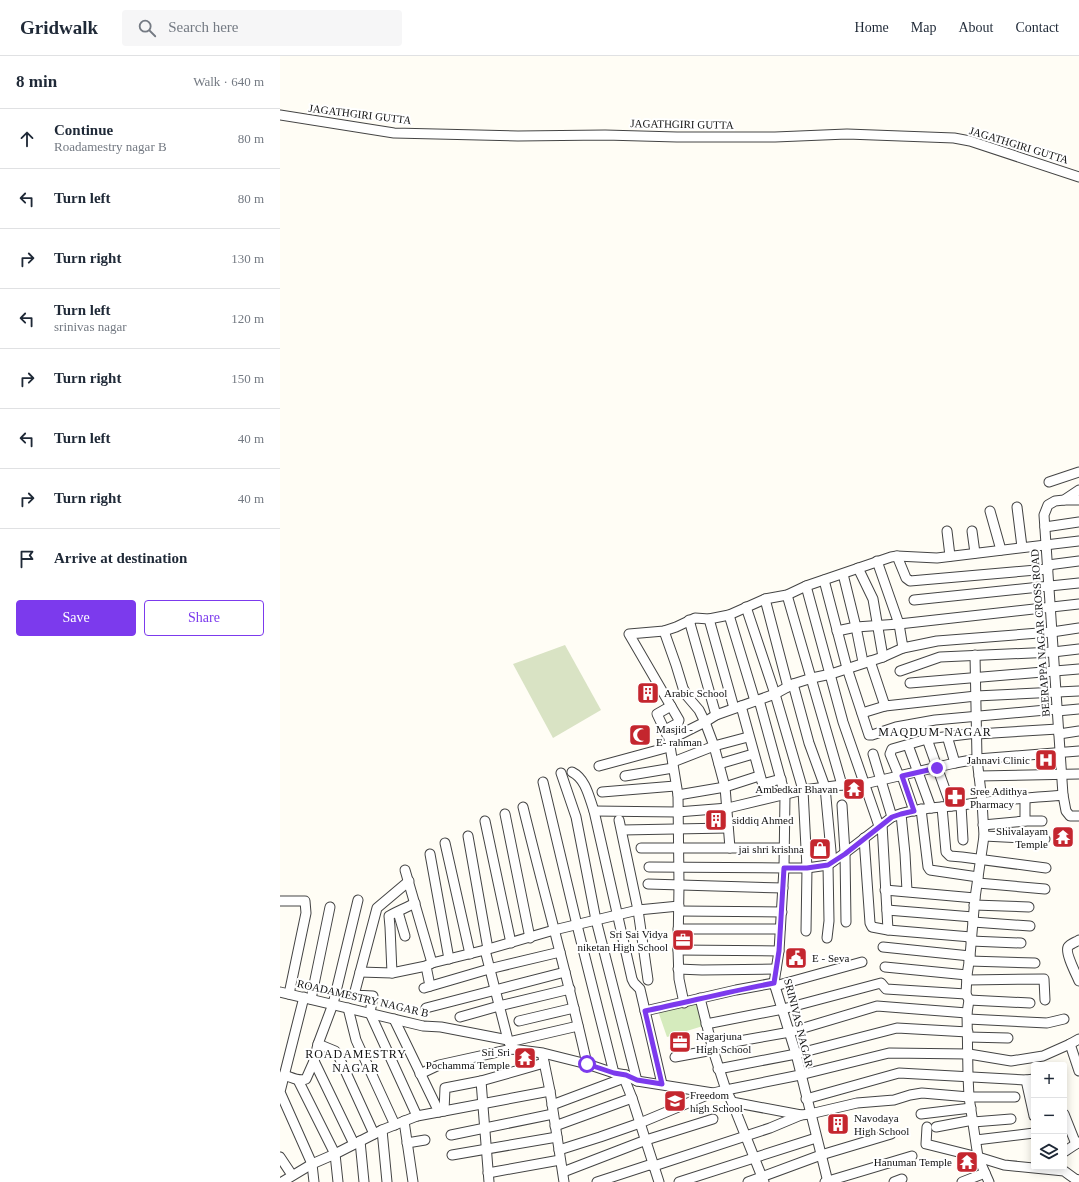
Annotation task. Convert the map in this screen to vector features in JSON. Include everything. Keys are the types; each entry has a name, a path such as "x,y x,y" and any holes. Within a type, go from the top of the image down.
{"street":[{"name":"JAGATHGIRI GUTTA","path":"280,116 402,133 518,136 605,135 677,137 775,137 847,134 954,138 970,141 1079,177"},
{"path":"1049,482 1079,472"},
{"name":"BEERAPPA NAGAR CROSS ROAD","path":"1079,490 1064,500 1055,501 1048,505 1044,515 1063,795 1066,811 1070,816 1079,816"},
{"path":"1064,500 1079,500"},
{"path":"1017,507 1022,547"},
{"path":"990,511 1001,550"},
{"path":"1045,527 1079,522"},
{"path":"972,531 975,553"},
{"path":"947,532 950,556"},
{"path":"665,730 679,722 629,634 664,631 700,617 709,619 729,615 765,600 787,595 806,586 877,561 897,556 937,558 1079,541"},
{"path":"897,556 906,578 910,581 1048,567 1079,561"},
{"path":"877,561 899,624 903,648"},
{"path":"858,568 873,600 883,656"},
{"path":"843,574 856,627 867,662 885,706"},
{"path":"824,580 847,668 869,735 896,727 935,720 1079,709"},
{"path":"914,600 1079,583"},
{"path":"806,586 843,722 864,784 881,825 888,930"},
{"path":"787,595 842,785"},
{"path":"765,600 790,686 825,787 830,863 829,921 827,938"},
{"path":"837,631 878,624 899,624 1079,604"},
{"path":"746,607 775,694 804,790 807,868 806,931"},
{"name":"SRINIVAS NAGAR","path":"729,615 785,795 785,848 782,912 775,984 796,1054 806,1099 805,1114 816,1138 827,1182"},
{"path":"709,619 763,783 781,779"},
{"path":"689,620 716,715"},
{"path":"599,766 669,744 716,715 775,694 790,686 867,662 903,648 937,641 1052,632 1079,628"},
{"path":"664,631 683,688 687,696 699,710 705,722 720,764 728,808 730,848"},
{"path":"900,671 940,657 1053,652 1079,649"},
{"path":"975,655 977,760 982,801 984,836 967,977 969,1054 968,1076 969,1098 978,1157 989,1182"},
{"path":"910,683 1079,669"},
{"path":"862,713 885,706 976,696 1079,691"},
{"path":"671,706 658,714 669,744 676,791 679,867 678,969 684,1003"},
{"path":"922,809 901,776 890,754 892,749 948,736 1079,731"},
{"path":"948,736 955,763"},
{"path":"625,776 673,765 714,746 748,737"},
{"path":"927,740 937,768 946,806 944,840 948,854 950,856 962,856 980,860 1046,868"},
{"path":"908,745 917,772 928,867 930,870 978,880 1045,889"},
{"path":"594,811 677,812 728,808 804,790 864,784 955,763 1079,751"},
{"path":"720,764 753,754"},
{"path":"873,754 892,817"},
{"path":"572,772 578,776 587,789 594,811 632,979 640,989 662,1084"},
{"path":"562,773 576,817 596,920 637,1080"},
{"path":"979,776 1079,774"},
{"path":"602,792 676,791 725,787 760,776"},
{"path":"543,782 576,925 614,1073"},
{"path":"649,867 807,868 830,863 845,854 892,817 901,814 922,809 982,801 1063,795"},
{"path":"1025,798 1025,821"},
{"path":"842,805 845,854 846,922"},
{"path":"961,805 963,840"},
{"path":"523,807 570,989 587,1064"},
{"path":"505,814 530,938"},
{"path":"901,814 907,891"},
{"path":"619,820 638,910 648,980"},
{"path":"485,821 511,943"},
{"path":"984,825 1042,821"},
{"path":"622,830 728,828"},
{"path":"468,836 490,969 510,1043"},
{"path":"984,836 1045,839"},
{"path":"864,838 870,924 872,927 971,939 1022,943"},
{"path":"444,843 470,954"},
{"path":"641,848 785,848"},
{"path":"430,854 449,959"},
{"path":"405,870 415,903 429,964 427,987 490,969 560,952"},
{"path":"409,881 377,908 354,995 373,996 370,1014 416,1116"},
{"path":"648,884 783,888"},
{"path":"885,890 907,891 975,902 1029,907"},
{"path":"284,1075 303,1081 306,1079 314,1061 318,1044 333,1004 358,900"},
{"path":"280,903 305,901 306,913 283,994"},
{"path":"392,973 389,916 390,914 398,912 415,903"},
{"path":"314,1182 312,1164 280,1092 308,998 330,907"},
{"path":"360,972 392,973 470,954 554,930 638,910 679,908 782,912"},
{"path":"887,910 1030,926"},
{"path":"398,912 405,936"},
{"path":"678,929 780,929"},
{"path":"1079,940 1069,946 1068,950 1069,957 1079,980"},
{"path":"883,947 970,959 1035,963"},
{"path":"678,950 779,951"},
{"path":"645,1011 700,998 775,984 862,962"},
{"path":"885,967 967,977 1044,979 1045,1000"},
{"path":"678,969 776,969"},
{"path":"426,1008 565,972"},
{"path":"706,1024 783,1009 881,983 886,989 1030,1003"},
{"path":"460,1017 570,989"},
{"name":"ROADAMESTRY NAGAR B","path":"283,994 308,998 423,1026 441,1027 510,1043 587,1064 637,1080 713,1093 800,1075 889,1053 969,1054 1012,1061 1045,1060 1079,1039"},
{"path":"700,998 718,1069 763,1179"},
{"path":"675,1057 790,1032 877,1006 1048,1023 1064,1019"},
{"path":"348,1008 356,1040 395,1125"},
{"path":"519,1021 574,1008"},
{"path":"394,1019 420,1074 441,1111"},
{"path":"420,1074 439,1065 510,1043 578,1026"},
{"path":"718,1069 796,1054 897,1028 1008,1038"},
{"path":"318,1044 335,1051 338,1055 378,1132 387,1182"},
{"path":"1070,1044 1079,1071"},
{"path":"543,1053 564,1182"},
{"path":"314,1061 357,1143 364,1182"},
{"path":"441,1111 445,1088 481,1081 544,1063"},
{"path":"806,1099 899,1073 1030,1079 1032,1098"},
{"path":"451,1135 485,1128 553,1109 625,1076 659,1182"},
{"path":"298,1080 335,1154 338,1182"},
{"path":"481,1081 489,1177 560,1160"},
{"path":"282,1182 312,1164 378,1132 416,1116 550,1092"},
{"path":"559,1150 640,1123 713,1093"},
{"path":"597,1182 649,1165 654,1166 746,1136 805,1114 857,1103 894,1100 922,1093 969,1098 1015,1097"},
{"path":"555,1126 632,1098"},
{"path":"732,1102 805,1114"},
{"path":"921,1114 971,1108"},
{"path":"1011,1118 973,1121 931,1127 926,1144 1004,1165 1031,1167"},
{"path":"562,1172 646,1140 713,1119"},
{"path":"404,1121 413,1182"},
{"path":"1067,1121 1077,1143 1067,1150"},
{"path":"976,1140 1031,1133"},
{"path":"748,1182 763,1179 821,1155 891,1134"},
{"path":"452,1155 557,1137"},
{"path":"680,1182 816,1138"},
{"path":"407,1143 425,1140"},
{"path":"827,1182 912,1156"},
{"path":"280,1157 292,1175"},
{"path":"1058,1170 1064,1171 1075,1181"},
{"path":"962,1182 985,1173"}],"green space":[{"path":"565,645 601,710 553,738 513,664"},
{"path":"699,1001 703,1026 667,1037 658,1011"}],"place":[{"name":"Arabic School","path":"648,693"},
{"name":"Masjid - E- rahman","path":"640,735"},
{"name":"Jahnavi Clinic","path":"1046,760"},
{"name":"Ambedkar Bhavan","path":"854,789"},
{"name":"Sree Adithya Pharmacy","path":"955,797"},
{"name":"siddiq Ahmed","path":"716,820"},
{"name":"Shivalayam Temple","path":"1063,837"},
{"name":"jai shri krishna","path":"820,849"},
{"name":"Sri Sai Vidya niketan High School","path":"683,940"},
{"name":"E - Seva","path":"796,958"},
{"name":"Nagarjuna High School","path":"680,1042"},
{"name":"Sri Sri Pochamma Temple","path":"525,1058"},
{"name":"Freedom high School","path":"675,1101"},
{"name":"Navodaya High School","path":"838,1124"},
{"name":"Hanuman Temple","path":"967,1162"}],"district":[{"name":"MAQDUM NAGAR","path":"935,732"},
{"name":"ROADAMESTRY NAGAR","path":"356,1061"}],"route":[{"path":"587,1064 614,1073 626,1075 637,1080 662,1084 645,1011 736,990 774,983 779,951 784,868 807,868 828,865 845,854 892,817 914,811 902,776 937,768"}]}
